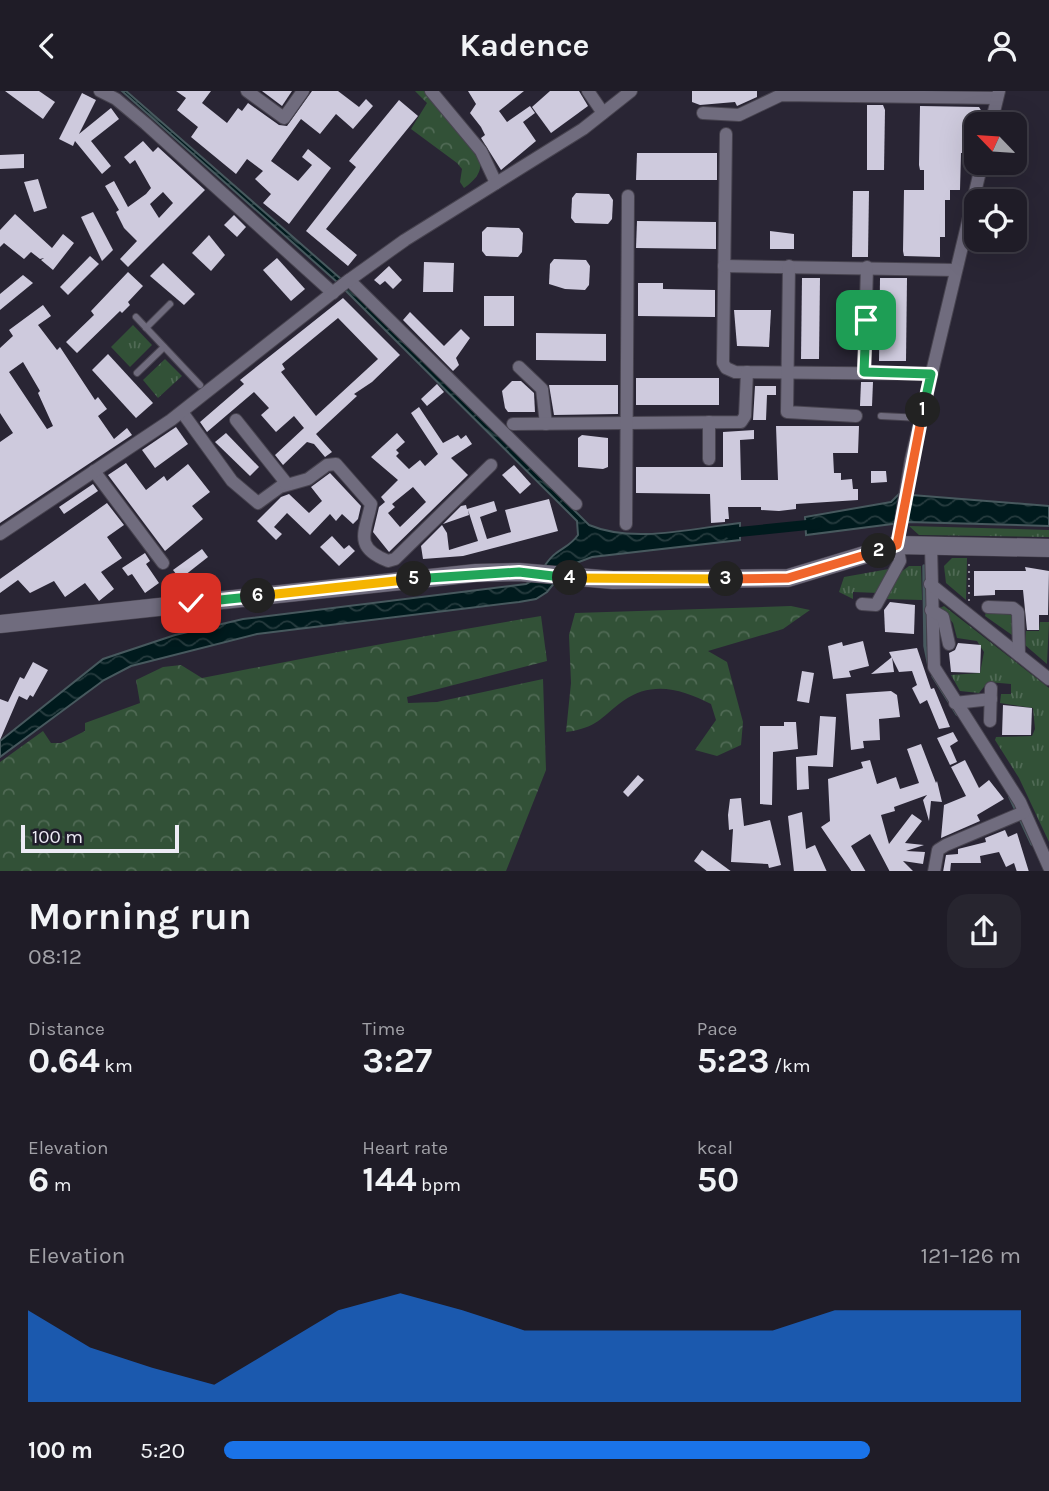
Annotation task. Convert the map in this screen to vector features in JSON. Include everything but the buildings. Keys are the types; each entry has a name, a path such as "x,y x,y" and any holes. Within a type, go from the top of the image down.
{"main road":[{"path":"0,624 463,574 537,573 613,580 788,578 897,545 1049,548"}],"street":[{"path":"100,91 116,99 342,285 576,504"},
{"path":"247,91 284,118 303,91"},
{"path":"430,91 481,151 496,183"},
{"path":"588,91 603,113"},
{"path":"0,534 182,412 203,389 342,285 603,113 631,91"},
{"path":"703,113 739,115 781,96 998,95"},
{"path":"726,134 723,363 730,370 747,372 931,374"},
{"path":"862,604 876,605 900,561 897,545 899,526 921,418 979,175"},
{"path":"626,524 628,196"},
{"path":"724,266 956,270"},
{"path":"789,266 786,412 856,416"},
{"path":"864,372 867,267"},
{"path":"519,367 542,389 546,424"},
{"path":"513,424 709,422 744,419 747,372"},
{"path":"182,412 207,451 249,498 258,503 287,484 308,479 327,465 336,464 371,504 363,536 370,549 388,561 395,559 491,465"},
{"path":"236,420 287,484"},
{"path":"709,422 709,459"},
{"path":"94,471 163,563"},
{"path":"931,546 934,667 1024,812 1049,867"},
{"path":"930,584 1049,679"},
{"path":"988,607 1013,608 1018,612 1019,655"},
{"path":"931,610 943,617 949,644"},
{"path":"955,703 991,694 990,720"},
{"path":"934,871 938,850 1024,812"}],"lane":[{"path":"146,328 170,304"},
{"path":"136,317 203,389"},
{"path":"137,373 164,347"},
{"path":"881,416 921,418"}],"path":[{"path":"969,605 970,557"}],"green space":[{"path":"415,91 424,91 479,156 478,174 464,188 460,182 462,169 457,163 411,129 427,103"},
{"path":"133,325 152,345 130,367 111,347"},
{"path":"165,359 182,376 158,398 143,380"},
{"path":"909,526 1049,530 1049,537 919,535"},
{"path":"952,558 967,558 966,600 946,583 944,566"},
{"path":"909,566 921,566 922,600 886,599 901,572"},
{"path":"889,569 879,593 853,592 853,599 839,592 844,577"},
{"path":"791,606 810,610 783,629 708,651 727,662 743,722 741,745 717,756 695,750 716,720 711,704 689,694 667,689 634,694 592,725 566,732 571,683 569,635 575,613"},
{"path":"944,606 1049,688 1049,842 1019,778 995,740 996,737 1032,736 1035,729 1033,708 1000,703 1001,694 1011,694 1011,684 988,682 979,693 960,691 951,675 980,673 984,652 977,641 957,638 953,623 940,608"},
{"path":"986,612 1012,615 1012,635 985,616"},
{"path":"541,616 547,661 407,697 408,703 437,702 543,679 546,770 506,871 0,871 0,762 43,731 51,743 61,743 85,731 85,723 140,703 136,680 163,667 181,665 202,678"},
{"path":"1040,622 1049,622 1047,664 1025,645 1026,631 1039,631"}],"water":[{"path":"122,91 126,91 341,279 589,525 606,531 644,534 740,523 740,540 592,557 568,566 547,592 536,599 257,634 131,666 104,680 0,757 0,741 103,659 175,635 243,619 526,584 535,578 551,557 578,535 577,521 337,282"},
{"path":"899,494 1049,506 1049,526 908,522 806,535 805,517 891,502"}],"waterway":[{"path":"729,533 817,524"},
{"path":"924,566 925,646 929,666"},
{"path":"933,676 957,714"},
{"path":"1010,797 1032,844"}],"route":[{"path":"191,603 477,573 519,572 613,580 788,578 897,545 911,460 931,374 864,372 866,320"}]}
